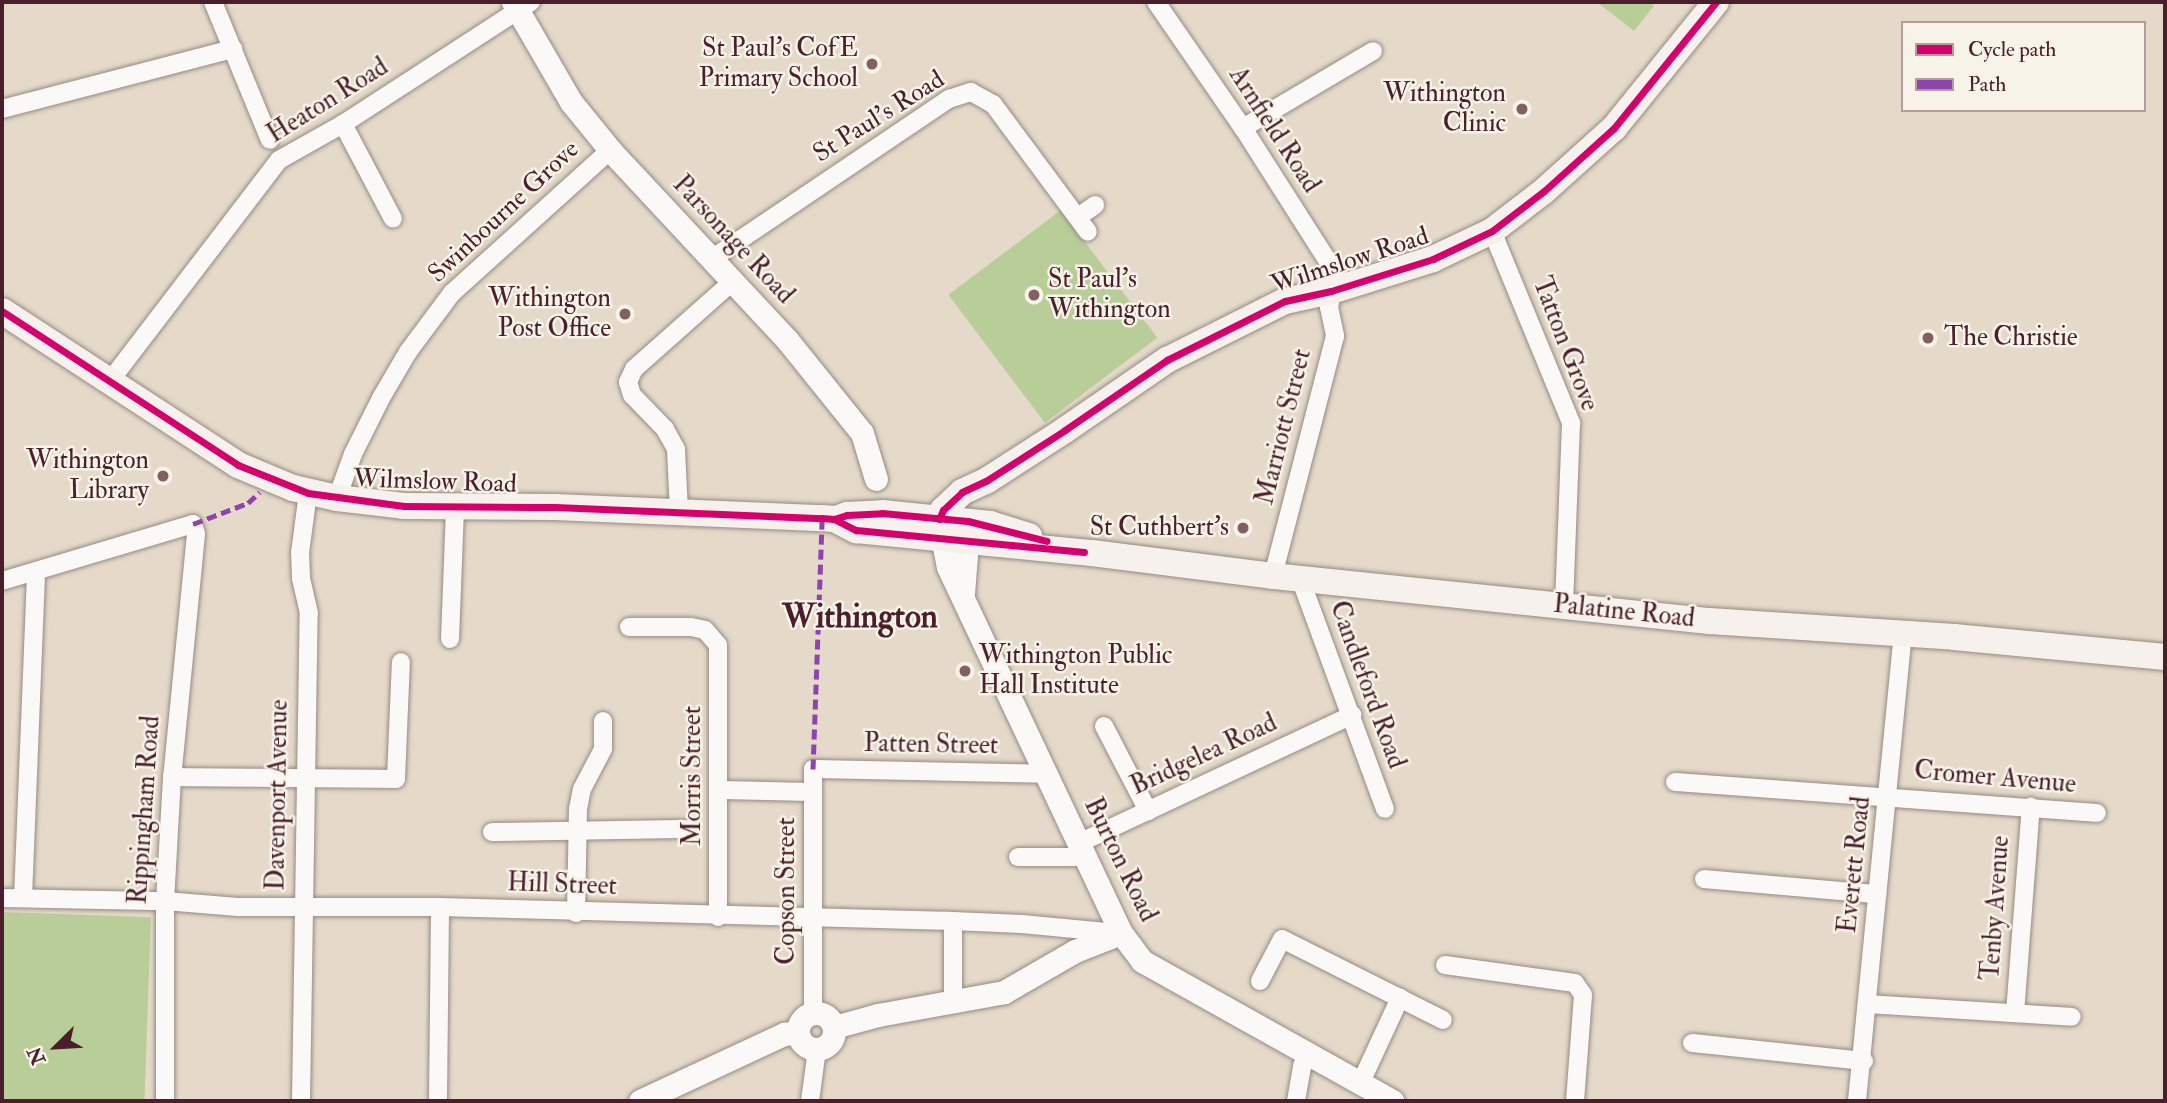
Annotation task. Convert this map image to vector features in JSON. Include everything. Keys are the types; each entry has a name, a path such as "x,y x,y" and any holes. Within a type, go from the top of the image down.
{"main road":[{"name":"Wilmslow Road","path":"2,311 237,465 308,493 404,506 679,512 834,519 847,515 882,513 939,529 943,510 961,492 986,481 1094,411 1167,359 1284,301 1331,291 1433,259 1492,231 1544,191 1615,128 1716,2"},
{"name":"Wilmslow Road","path":"967,531 973,500 986,481"},
{"name":"Palatine Road","path":"939,529 967,531 990,524 1084,552 1273,576 1709,621 1903,633 2165,657"}],"street":[{"path":"213,2 270,140"},
{"name":"Arnfield Road","path":"1156,2 1243,128 1336,274 1331,291"},
{"name":"Heaton Road","path":"110,380 279,160 342,124 521,4"},
{"name":"Parsonage Road","path":"521,4 571,102 610,150 713,258 827,388 862,433 876,479"},
{"path":"2,109 233,49"},
{"path":"1243,128 1373,51"},
{"name":"St Paul's Road","path":"713,258 950,99 971,92 993,104 1083,225 1096,205"},
{"path":"342,124 393,219"},
{"name":"Swinbourne Grove","path":"337,498 353,454 381,398 408,352 452,293 610,150"},
{"name":"Tatton Grove","path":"1492,231 1571,424 1564,605"},
{"path":"679,512 676,449 665,429 632,395 628,382 634,369 733,281"},
{"name":"Marriott Street","path":"1273,576 1335,336 1329,307 1331,291"},
{"name":"Davenport Avenue","path":"300,1101 309,613 301,578 300,553 308,493"},
{"path":"450,639 454,506"},
{"name":"Rippingham Road","path":"36,571 193,524 196,534 172,777 164,901 165,1101"},
{"name":"Burton Road","path":"939,529 948,567 962,597 1121,933 1142,961 1393,1101"},
{"path":"962,597 967,531"},
{"path":"2,581 36,571 23,898"},
{"name":"Candleford Road","path":"1300,578 1385,809"},
{"name":"Morris Street","path":"629,627 691,627 705,630 714,638 720,652 718,916"},
{"name":"Everett Road","path":"1857,1101 1864,1061 1877,894 1889,796 1903,633"},
{"path":"172,777 396,779 401,662"},
{"name":"Bridgelea Road","path":"1083,850 1148,811 1352,715"},
{"path":"576,913 582,789 603,749 603,721"},
{"path":"1104,726 1148,811"},
{"name":"Patten Street","path":"813,769 1048,774"},
{"name":"Copson Street","path":"813,769 813,1013"},
{"name":"Cromer Avenue","path":"1675,782 2097,813"},
{"path":"720,790 813,792"},
{"name":"Tenby Avenue","path":"2015,1013 2031,807"},
{"path":"492,832 685,829"},
{"path":"1018,857 1083,850"},
{"path":"1704,879 1877,894"},
{"name":"Hill Street","path":"2,898 164,901 238,907 440,907 1022,924 1121,933"},
{"path":"439,1101 440,907"},
{"path":"953,922 953,1003"},
{"path":"834,1027 878,1015 1004,992 1075,951 1121,933"},
{"path":"1260,981 1282,939 1443,1020"},
{"path":"1445,965 1575,983 1583,995 1575,1101"},
{"path":"1361,1082 1400,998"},
{"path":"1868,1003 2072,1017"},
{"path":"813,1013 824,1014 834,1027 832,1040 817,1049 807,1046 798,1032 800,1022 813,1013"},
{"path":"640,1101 784,1034 798,1032"},
{"path":"1692,1043 1864,1061"},
{"path":"810,1101 817,1049"},
{"path":"1296,1101 1308,1055"}],"green space":[{"path":"1597,2 1649,2 1654,6 1634,31"},
{"path":"1061,210 1157,338 1045,423 948,295"},
{"path":"2,912 151,917 144,1101 2,1101"}],"marked path":[{"path":"193,524 248,503 260,492"},
{"path":"813,769 822,518"}],"cycle path":[{"path":"939,519 943,510 962,492 986,481 1167,360 1285,301 1331,291 1433,259 1492,231 1544,191 1614,128 1716,2"},
{"path":"2,311 238,465 308,493 404,506 555,507 822,518 834,519 856,530 1084,552"},
{"path":"834,519 847,515 882,513 968,521 1047,541"}],"place":[{"name":"St Paul's CofE Primary School","path":"872,64"},
{"name":"Withington Clinic","path":"1522,109"},
{"name":"St Paul's Withington","path":"1034,295"},
{"name":"Withington Post Office","path":"625,314"},
{"name":"The Christie","path":"1928,338"},
{"name":"Withington Library","path":"163,476"},
{"name":"St Cuthbert's","path":"1243,528"},
{"name":"Withington Public Hall Institute","path":"965,671"}],"district":[{"name":"Withington","path":"860,617"}]}
